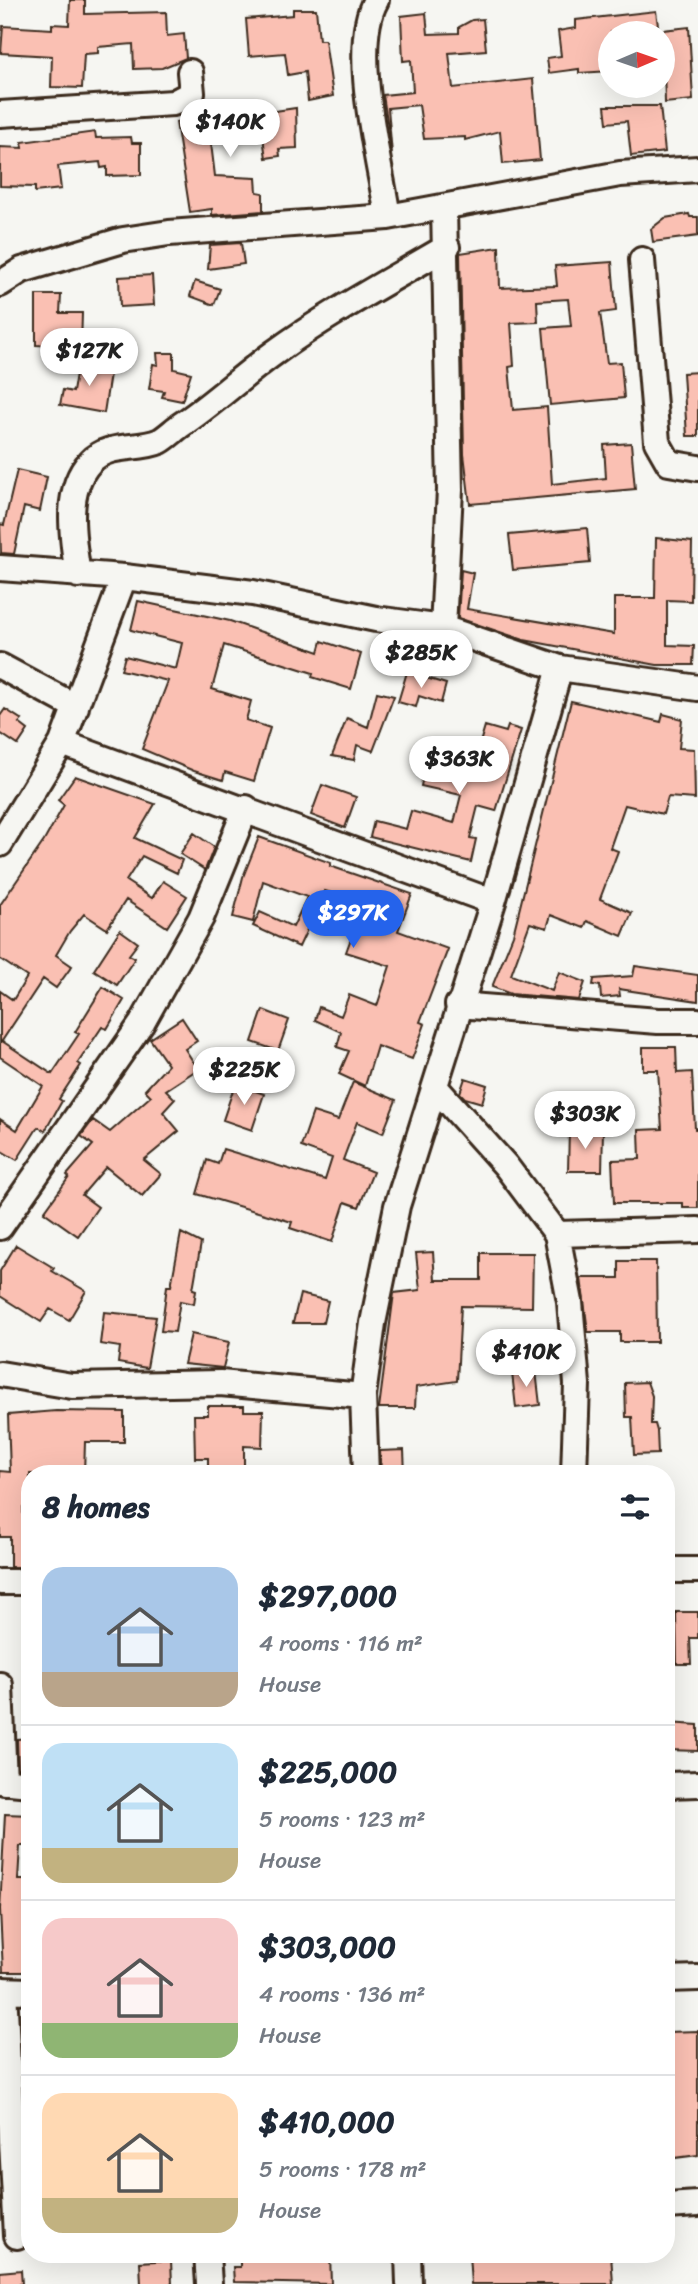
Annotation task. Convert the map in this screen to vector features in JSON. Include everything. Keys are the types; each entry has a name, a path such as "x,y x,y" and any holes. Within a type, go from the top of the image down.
{"street":[{"path":"376,0 366,23 365,71 388,217"},
{"path":"0,114 173,103 192,93 190,72"},
{"path":"0,284 22,270 123,240 169,233 388,217 620,174 698,169"},
{"path":"443,628 450,490 447,247 444,208"},
{"path":"78,575 72,533 73,509 79,482 89,464 103,451 161,440 223,397 317,321 447,247"},
{"path":"642,260 657,442 669,463 698,468"},
{"path":"0,568 124,577 253,593 376,620 443,628 560,668 698,688"},
{"path":"0,844 62,743 124,577"},
{"path":"0,666 76,707"},
{"path":"366,1465 363,1396 373,1323 397,1206 436,1087 458,1005 493,902 560,668"},
{"path":"62,743 246,808 493,902"},
{"path":"0,1227 142,1023 201,918 246,808"},
{"path":"458,1005 658,1021 698,1021"},
{"path":"436,1087 506,1166 557,1234 570,1302 577,1384 574,1465"},
{"path":"557,1234 698,1230"},
{"path":"0,1374 72,1386 220,1383 363,1396"},
{"path":"675,1570 698,1570"},
{"path":"0,1583 21,1582"},
{"path":"0,1685 2,1782 21,1783"},
{"path":"675,1785 698,1784"},
{"path":"675,1979 698,1978"},
{"path":"16,2236 2,1990 21,1991"},
{"path":"675,2205 698,2204"},
{"path":"208,2263 209,2284"},
{"path":"408,2263 409,2284"}],"building":[{"path":"70,0 85,0 85,14 166,12 167,36 184,34 186,58 162,68 134,69 133,44 98,47 98,53 84,54 82,88 51,87 52,56 1,53 3,26 52,29 52,24 69,25"},
{"path":"293,9 316,9 319,40 325,40 333,96 308,101 305,72 288,75 285,53 249,56 246,19 293,15"},
{"path":"656,11 657,21 598,21 598,72 579,73 579,69 549,73 547,58 561,56 558,31 576,28 576,20"},
{"path":"426,13 428,34 459,33 459,27 472,20 483,19 486,50 449,53 453,88 533,79 540,160 503,164 500,131 465,140 465,137 424,139 419,105 388,108 392,154 383,95 413,92 411,60 403,61 401,16"},
{"path":"689,27 693,100 665,103 665,98 676,98 676,28"},
{"path":"605,106 660,106 665,152 631,156 627,121 607,123"},
{"path":"296,108 297,148 279,149 280,156 266,158 262,130 210,135 215,176 256,178 257,192 263,193 263,211 212,215 212,209 190,212 176,122 219,119 219,116 254,110 255,114"},
{"path":"95,132 96,138 131,137 132,143 141,143 141,175 107,176 107,167 101,168 100,162 58,166 61,189 35,192 35,187 0,186 0,147 23,148 22,142"},
{"path":"689,214 690,217 698,217 698,236 653,242 651,229 665,218"},
{"path":"241,243 244,264 208,269 210,245"},
{"path":"499,247 500,288 557,286 555,266 612,262 616,311 600,313 607,363 621,362 624,398 550,405 543,328 571,326 568,299 537,301 538,322 511,323 514,366 509,367 513,410 547,407 552,484 606,478 604,445 631,443 635,489 470,504 464,454 460,253"},
{"path":"152,275 154,305 120,307 119,277"},
{"path":"195,281 220,289 214,305 190,296"},
{"path":"36,295 61,295 60,313 82,313 81,347 36,345"},
{"path":"157,353 174,353 174,369 191,373 182,401 162,397 164,391 149,389 153,364 158,365"},
{"path":"78,362 111,367 104,413 60,405 63,390 73,392"},
{"path":"698,372 698,436 687,436 683,373"},
{"path":"17,470 47,477 40,511 24,507 14,554 1,553 0,524 4,525"},
{"path":"587,528 590,563 513,570 509,535"},
{"path":"656,538 692,542 691,601 667,600 667,645 694,646 693,665 657,665 524,640 458,618 461,570 473,573 467,609 614,634 614,598 655,598"},
{"path":"138,601 230,621 319,652 322,641 361,654 351,689 312,677 313,673 224,645 212,689 251,701 246,720 270,728 254,781 225,772 223,780 194,771 142,749 168,681 121,670 125,656 176,669 182,643 131,630"},
{"path":"407,672 446,684 441,703 419,696 416,707 398,702"},
{"path":"377,692 394,696 373,751 357,745 354,760 332,756 347,718 368,727"},
{"path":"571,701 661,722 663,714 682,719 679,748 694,749 695,799 668,797 663,814 625,805 610,848 618,851 600,899 632,913 622,936 587,921 584,928 551,915 547,928 530,923 511,975 552,991 559,972 585,982 579,1000 511,994 492,987 513,935"},
{"path":"5,709 22,720 19,723 28,730 18,745 0,733 0,716"},
{"path":"485,726 506,732 508,726 521,730 496,811 478,806 470,838 476,839 471,862 370,837 374,821 406,829 411,811 454,823 461,795 421,786 424,771 434,773 438,757 454,761 459,741 479,746"},
{"path":"75,776 155,804 135,838 182,860 177,873 142,856 126,881 152,898 163,881 187,896 167,927 126,900 107,929 84,914 70,931 56,955 72,966 56,988 43,979 2,1041 52,1074 79,1034 75,1032 103,987 124,1000 107,1029 102,1027 78,1063 81,1065 59,1099 62,1101 45,1131 38,1127 17,1160 0,1150 0,1119 17,1130 43,1086 0,1057 0,991 13,1000 27,977 0,959 0,905 44,841 64,805 58,800"},
{"path":"322,785 356,797 345,828 311,815"},
{"path":"194,833 214,847 205,870 180,854"},
{"path":"259,837 331,863 330,866 412,894 398,931 448,949 420,1022 425,1024 412,1059 377,1046 365,1086 339,1074 349,1051 337,1047 341,1032 315,1020 319,1007 341,1016 349,995 377,1006 390,966 346,952 364,903 325,891 299,947 253,926 260,912 293,927 307,897 263,881 253,922 233,917 243,877"},
{"path":"120,930 138,943 129,955 135,958 117,985 94,970"},
{"path":"635,966 698,975 698,1001 619,989 620,996 601,998 600,986 593,985 594,979 633,976"},
{"path":"263,1010 289,1020 278,1051 252,1042"},
{"path":"182,1018 197,1041 185,1049 198,1069 166,1090 175,1099 163,1112 179,1131 144,1160 161,1174 142,1196 106,1167 82,1195 98,1207 78,1236 44,1212 69,1177 67,1175 93,1145 81,1136 93,1120 110,1132 151,1096 145,1090 168,1065 150,1039"},
{"path":"643,1047 676,1047 677,1073 692,1072 695,1129 698,1129 698,1208 683,1208 683,1203 614,1203 612,1160 640,1159 639,1130 662,1129 658,1070 643,1070"},
{"path":"465,1078 487,1085 482,1103 465,1098 460,1093"},
{"path":"353,1082 396,1100 383,1133 357,1122 343,1160 373,1172 359,1207 345,1202 332,1242 290,1228 292,1222 197,1194 207,1160 218,1164 223,1149 325,1180 332,1158 301,1147 313,1112 338,1120"},
{"path":"235,1084 264,1094 252,1130 223,1120"},
{"path":"569,1130 603,1131 602,1171 568,1171"},
{"path":"181,1233 201,1243 193,1289 196,1290 194,1304 180,1301 175,1332 161,1331 167,1286 171,1286"},
{"path":"16,1245 86,1291 69,1320 50,1309 41,1322 0,1296 0,1271"},
{"path":"433,1252 435,1280 481,1280 481,1253 533,1253 532,1307 461,1306 457,1381 416,1387 415,1408 379,1408 394,1293 420,1290 416,1253"},
{"path":"619,1261 656,1261 657,1342 620,1342 620,1332 588,1332 581,1278 619,1278"},
{"path":"300,1294 328,1301 323,1323 293,1323"},
{"path":"104,1312 156,1317 147,1368 118,1363 120,1347 100,1344"},
{"path":"191,1334 229,1342 223,1368 184,1364"},
{"path":"518,1346 521,1364 492,1369 489,1351"},
{"path":"536,1371 540,1405 516,1408 512,1373"},
{"path":"647,1382 652,1396 651,1424 655,1424 657,1431 658,1454 634,1455 632,1417 626,1417 625,1383"},
{"path":"208,1406 244,1406 244,1411 263,1411 262,1447 244,1446 244,1465 208,1465 208,1458 195,1458 194,1415 208,1415"},
{"path":"56,1411 124,1412 124,1442 85,1442 84,1465 21,1465 21,1567 10,1567 10,1537 0,1537 0,1471 10,1472 8,1415"},
{"path":"404,1450 405,1465 381,1465 380,1451"},
{"path":"676,1612 698,1612 698,1638 690,1638 691,1664 677,1664"},
{"path":"675,1724 698,1725 698,1751 675,1750"},
{"path":"17,1739 21,1739 21,1768 18,1768"},
{"path":"5,1814 21,1815 18,1880 21,1880 21,1972 3,1972 0,1909"},
{"path":"698,2031 698,2155 675,2158 675,2032"},
{"path":"140,2263 171,2263 172,2284 141,2284"},
{"path":"240,2263 330,2263 331,2284 234,2282 233,2267 240,2267"},
{"path":"470,2263 612,2263 613,2284 471,2284"},
{"path":"21,2270 22,2284 0,2284 0,2272"}]}
